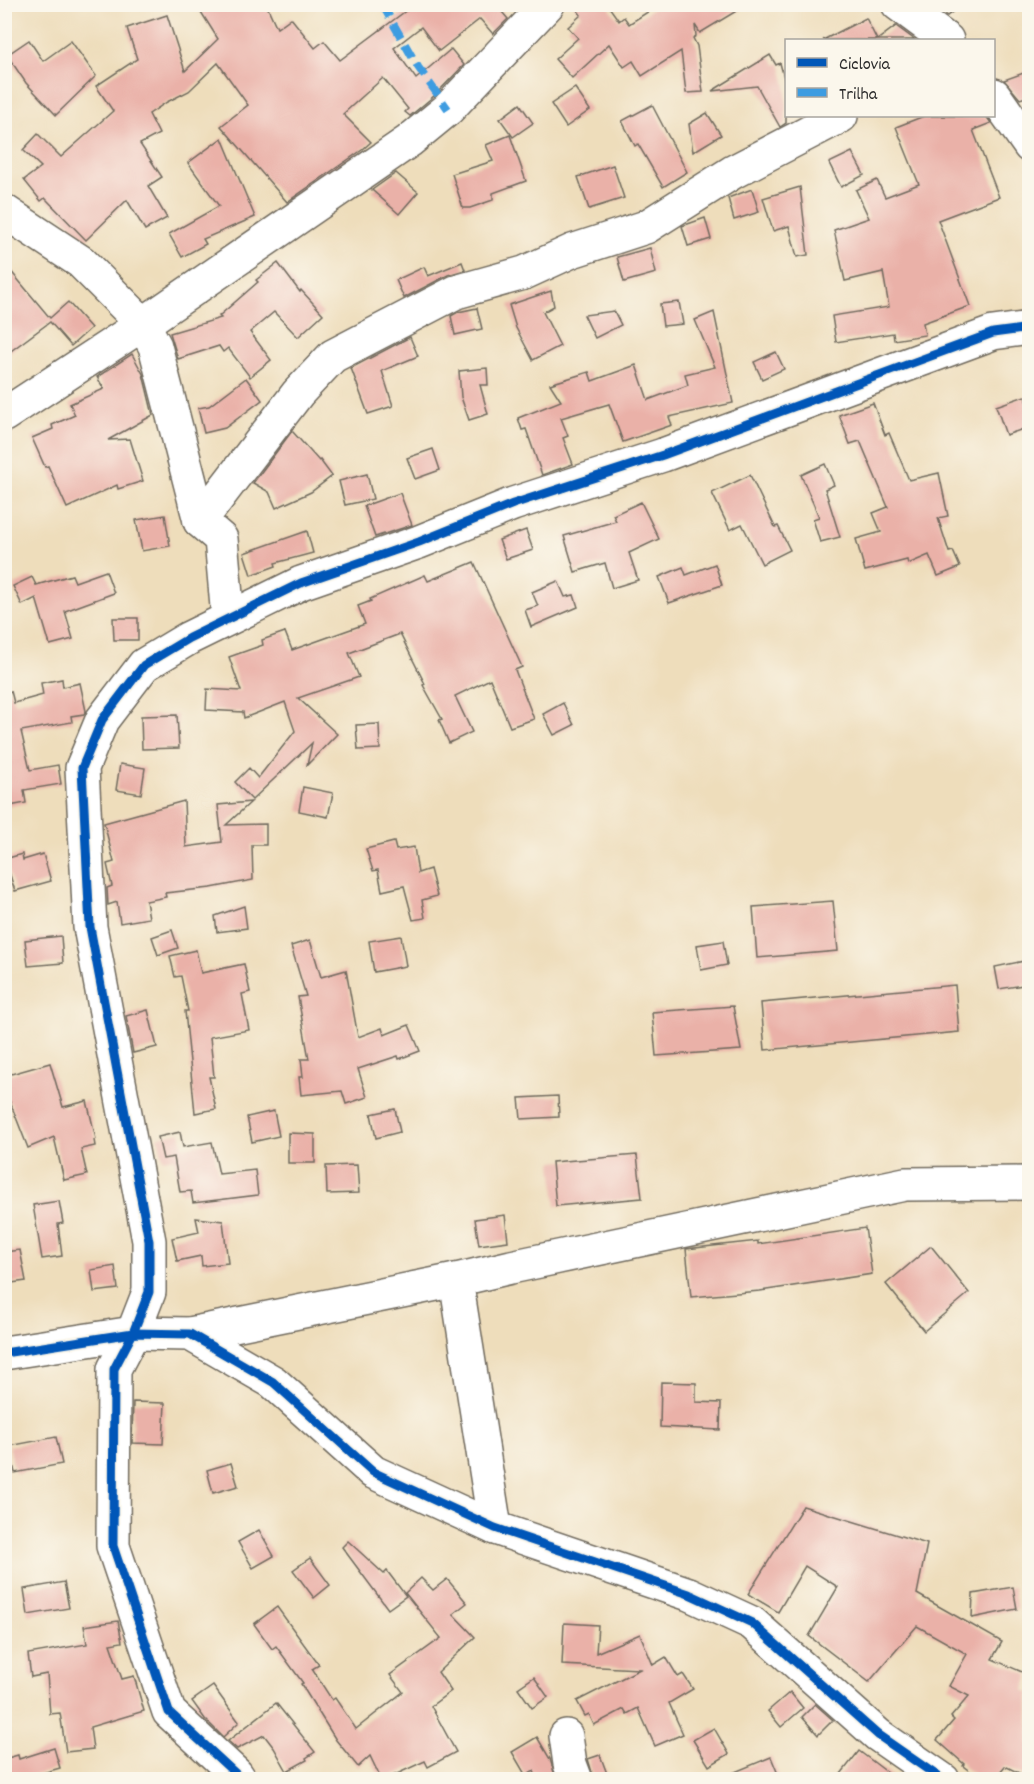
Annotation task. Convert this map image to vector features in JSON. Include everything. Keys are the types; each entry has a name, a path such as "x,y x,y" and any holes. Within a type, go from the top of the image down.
{"street":[{"path":"4,415 143,324 409,141 448,109 548,4"},
{"path":"898,4 947,39"},
{"path":"995,98 1029,146"},
{"path":"200,521 298,393 333,356 456,292 524,273 572,251 646,227 733,172 839,117"},
{"path":"4,211 81,262 143,324 155,346 200,521 221,539 228,618"},
{"path":"240,1779 168,1712 113,1546 114,1369 133,1333 149,1292 149,1241 90,927 82,768 102,720 144,665 189,638 301,583 419,542 513,504 663,455 993,333 1029,328"},
{"path":"4,1353 133,1333 190,1334 905,1184 1029,1183"},
{"path":"456,1280 495,1528"},
{"path":"190,1334 273,1382 373,1472 495,1528 688,1594 752,1623 878,1736 943,1779"},
{"path":"566,1736 570,1764 576,1779"}],"building":[{"path":"196,4 266,4 277,28 291,18 315,48 324,41 340,60 415,4 499,4 497,6 508,19 493,34 480,19 439,51 421,27 394,48 416,79 451,49 464,65 435,95 410,116 405,112 408,109 383,78 343,114 371,142 287,202 221,126 248,105 218,63 189,91 149,114 159,134 140,144 162,177 148,186 167,218 145,230 127,200 86,240 45,198 41,201 24,180 41,167 23,150 38,134 61,157 113,111 96,86 137,59 127,28 167,15 185,71 218,39"},
{"path":"573,4 607,4 619,21 624,17 629,24 660,4 748,4 700,33 695,25 696,36 693,38 697,46 703,92 686,93 681,51 642,76 633,61 624,67 609,44 572,78 555,59 578,38 568,27 581,15"},
{"path":"930,4 963,4 947,16"},
{"path":"866,18 876,39 825,39"},
{"path":"896,26 914,39 878,39"},
{"path":"29,40 43,61 71,41 96,76 56,115 26,83 7,55"},
{"path":"770,55 776,65 780,63 785,81 786,123 780,127 757,86 712,91"},
{"path":"1029,71 1029,96 1020,99 1004,80"},
{"path":"575,88 590,110 566,127 551,104"},
{"path":"520,104 533,123 513,137 500,119"},
{"path":"652,105 687,172 663,187 638,144 635,146 622,121"},
{"path":"707,113 721,135 693,152 689,124"},
{"path":"921,117 987,117 991,123 973,130 999,197 938,220 970,306 923,323 925,335 894,340 893,333 836,342 832,316 889,307 883,272 845,281 834,230 869,218 856,190 877,180 885,197 919,184 896,127"},
{"path":"510,135 526,181 493,193 493,200 470,208 463,208 452,174 493,161 486,145"},
{"path":"222,138 255,217 203,239 206,244 182,257 169,234 219,206 188,163"},
{"path":"852,152 864,175 841,187 829,163"},
{"path":"613,165 624,198 589,209 578,177"},
{"path":"396,173 418,192 399,214 372,190"},
{"path":"800,187 808,255 797,257 789,226 773,231 763,198"},
{"path":"752,189 759,212 734,220 728,198"},
{"path":"705,218 711,239 688,246 682,226"},
{"path":"650,248 656,273 624,282 617,257"},
{"path":"462,262 465,270 448,275 404,298 396,280 424,267 428,276"},
{"path":"4,263 50,318 68,302 91,328 71,346 50,322 4,356"},
{"path":"278,263 300,292 301,290 323,314 298,337 274,312 250,332 271,360 250,377 228,348 223,352 219,346 178,359 170,333 221,318 219,316 258,282 256,280"},
{"path":"551,291 554,306 543,312 560,346 533,360 516,328 509,305"},
{"path":"679,302 683,324 663,326 660,304"},
{"path":"477,308 482,329 455,335 451,316"},
{"path":"614,311 621,325 595,338 584,315"},
{"path":"714,312 733,403 669,417 672,425 623,442 609,404 561,418 568,436 563,438 573,464 542,475 526,429 522,430 518,418 561,401 550,384 589,372 592,381 636,365 648,400 688,385 685,374 715,367 695,320"},
{"path":"410,337 418,356 382,371 393,406 368,414 351,368"},
{"path":"776,352 784,369 762,379 754,362"},
{"path":"132,354 143,374 153,415 108,440 130,439 143,481 118,489 117,485 67,508 32,438 53,429 52,425 75,415 70,404 104,389 97,377"},
{"path":"487,368 488,385 480,385 488,414 469,420 461,397 459,371"},
{"path":"246,378 262,400 225,428 204,433 198,408 209,406"},
{"path":"1025,396 1029,411 1029,427 1006,435 996,406"},
{"path":"873,403 885,435 889,433 909,480 939,473 948,516 938,518 949,552 953,551 960,567 938,576 929,555 908,564 907,560 865,571 856,539 881,532 873,513 888,507 860,441 850,444 839,415"},
{"path":"292,431 332,476 311,492 276,508 269,492 253,483"},
{"path":"433,449 440,470 415,479 407,458"},
{"path":"825,464 834,485 825,489 840,537 820,542 813,519 819,517 801,475"},
{"path":"367,474 373,499 345,505 339,481"},
{"path":"750,475 775,527 778,526 790,550 762,564 742,524 730,530 712,493"},
{"path":"400,493 412,525 375,537 364,506"},
{"path":"641,502 659,539 629,553 638,580 612,588 605,563 575,572 564,536 616,521 613,515"},
{"path":"165,515 170,546 142,551 136,520"},
{"path":"526,530 533,550 506,559 499,540"},
{"path":"307,531 313,553 275,563 276,566 251,575 244,553"},
{"path":"474,562 522,667 515,670 534,719 510,727 490,679 455,696 472,732 449,743 439,720 442,719 423,685 425,684 400,634 349,653 359,677 298,698 337,734 307,765 312,743 252,800 235,782 249,768 258,778 295,731 285,702 244,718 243,712 206,710 207,689 241,691 229,657 263,645 262,640 285,632 292,650 365,624 358,606 371,601 370,599 425,575 428,581"},
{"path":"715,564 722,585 669,603 659,577 683,567 686,575"},
{"path":"106,571 114,593 65,611 73,639 50,645 36,598 22,605 13,586 32,577 36,585 72,575 75,582"},
{"path":"558,581 565,597 574,595 578,607 531,627 525,610 538,606 532,592"},
{"path":"113,618 138,618 138,640 114,640"},
{"path":"62,679 63,687 80,683 86,711 84,714 71,716 72,722 21,731 30,770 58,765 61,784 24,790 26,803 4,807 4,692 11,691 14,703 43,695 41,683"},
{"path":"563,703 574,725 554,735 543,714"},
{"path":"177,715 179,748 142,749 141,716"},
{"path":"379,724 380,749 358,750 356,725"},
{"path":"120,764 145,768 141,794 116,790"},
{"path":"303,787 333,793 328,817 299,811"},
{"path":"184,801 186,847 222,842 218,805 251,802 226,825 266,824 266,845 252,845 253,880 165,893 166,897 146,901 149,918 120,923 117,902 108,905 107,888 112,886 107,864 114,862 104,823"},
{"path":"394,842 396,850 414,847 418,873 430,869 437,896 422,900 425,918 413,920 404,886 382,891 378,870 373,871 366,849"},
{"path":"22,854 23,860 43,854 51,881 15,891 5,859"},
{"path":"833,901 838,951 757,958 753,907"},
{"path":"244,906 247,928 217,932 215,916"},
{"path":"172,930 178,948 158,955 152,937"},
{"path":"61,936 63,963 28,966 25,940"},
{"path":"401,936 406,966 374,972 369,941"},
{"path":"310,940 321,977 346,970 358,1037 382,1028 384,1035 409,1025 420,1051 399,1059 398,1056 358,1069 367,1097 346,1104 342,1091 301,1095 299,1077 303,1077 301,1059 309,1059 298,997 306,996 291,946"},
{"path":"723,941 727,965 701,970 697,945"},
{"path":"196,950 201,973 244,964 250,992 242,994 249,1030 210,1037 214,1077 209,1077 216,1109 195,1113 185,1011 188,1011 181,976 175,977 170,956"},
{"path":"1029,960 1029,984 999,989 995,967"},
{"path":"955,985 959,1032 765,1050 761,1003"},
{"path":"733,1006 741,1050 656,1056 652,1012"},
{"path":"148,1010 157,1047 133,1053 126,1016"},
{"path":"50,1063 63,1107 87,1101 96,1139 94,1140 95,1146 81,1149 87,1175 64,1180 54,1137 28,1148 10,1102 4,1104 4,1076"},
{"path":"558,1096 559,1117 521,1119 519,1098"},
{"path":"395,1109 400,1132 376,1138 371,1114"},
{"path":"274,1111 279,1136 252,1142 247,1117"},
{"path":"180,1132 183,1147 212,1142 219,1174 255,1170 258,1195 193,1203 191,1191 180,1192 174,1157 163,1159 158,1137"},
{"path":"288,1133 315,1134 315,1163 288,1163"},
{"path":"637,1155 642,1198 556,1206 552,1162"},
{"path":"357,1165 359,1193 327,1194 326,1166"},
{"path":"59,1201 63,1223 58,1224 62,1256 42,1259 33,1205"},
{"path":"505,1215 508,1241 479,1245 475,1219"},
{"path":"196,1218 223,1221 228,1263 202,1266 201,1256 177,1261 172,1238 199,1232"},
{"path":"865,1228 872,1274 760,1291 691,1297 686,1249 758,1241 758,1244"},
{"path":"931,1246 969,1293 924,1331 886,1284"},
{"path":"20,1250 26,1281 4,1284 4,1252"},
{"path":"115,1266 118,1289 94,1292 91,1270"},
{"path":"661,1382 696,1383 696,1402 721,1403 720,1430 660,1427"},
{"path":"133,1402 165,1403 163,1444 132,1443"},
{"path":"56,1437 62,1464 15,1473 9,1446"},
{"path":"231,1463 238,1486 213,1493 207,1470"},
{"path":"803,1506 927,1544 917,1594 1002,1642 992,1659 1029,1675 1024,1690 1029,1693 1029,1778 1005,1766 994,1779 980,1779 937,1740 954,1720 951,1717 969,1696 949,1686 967,1654 917,1626 869,1682 809,1636 838,1587 805,1566 778,1612 748,1594"},
{"path":"259,1530 274,1556 253,1568 238,1542"},
{"path":"348,1541 384,1574 387,1571 406,1596 388,1609 342,1547"},
{"path":"310,1558 330,1585 314,1598 293,1570"},
{"path":"421,1578 433,1590 447,1579 467,1603 453,1614 475,1637 438,1672 451,1691 431,1706 456,1752 428,1767 425,1761 386,1779 381,1779 370,1756 358,1767 336,1740 301,1684 303,1683 276,1646 272,1649 254,1624 277,1607 319,1665 312,1669 332,1700 335,1698 356,1729 403,1692 390,1675 441,1638 405,1593"},
{"path":"64,1582 69,1608 28,1615 24,1589"},
{"path":"1013,1587 1017,1609 972,1618 973,1594"},
{"path":"118,1621 122,1642 110,1644 122,1679 134,1676 144,1711 90,1727 93,1749 66,1752 60,1713 50,1714 47,1674 31,1677 28,1654 87,1644 84,1626"},
{"path":"564,1623 598,1625 596,1653 640,1634 653,1665 666,1657 678,1677 683,1674 693,1689 669,1703 683,1734 655,1746 638,1708 627,1714 624,1709 594,1725 589,1714 585,1716 577,1701 640,1669 562,1665"},
{"path":"534,1677 548,1697 532,1708 518,1688"},
{"path":"213,1686 239,1722 223,1737 205,1719 192,1701"},
{"path":"790,1692 803,1708 781,1727 768,1711"},
{"path":"276,1703 315,1752 306,1758 307,1760 287,1771 264,1735 237,1749 228,1741"},
{"path":"815,1704 833,1720 818,1735 802,1717"},
{"path":"714,1728 729,1754 709,1766 693,1740"},
{"path":"537,1737 550,1759 556,1779 537,1779 534,1771 526,1776 512,1752"},
{"path":"54,1748 60,1768 22,1779 4,1779 4,1759 18,1755 19,1759"},
{"path":"859,1751 896,1779 837,1779"},
{"path":"600,1755 609,1779 594,1779 588,1759"},
{"path":"771,1757 780,1779 718,1779"}],"marked path":[{"path":"382,4 418,67 448,109"}],"cycle path":[{"path":"240,1780 169,1712 113,1546 114,1369 133,1333 149,1292 149,1241 90,927 82,768 102,720 144,665 189,638 301,583 419,542 513,504 663,455 993,333 1030,328"},
{"path":"4,1353 133,1333 190,1334 273,1382 373,1472 495,1528 689,1594 752,1623 878,1735 943,1780"}]}
